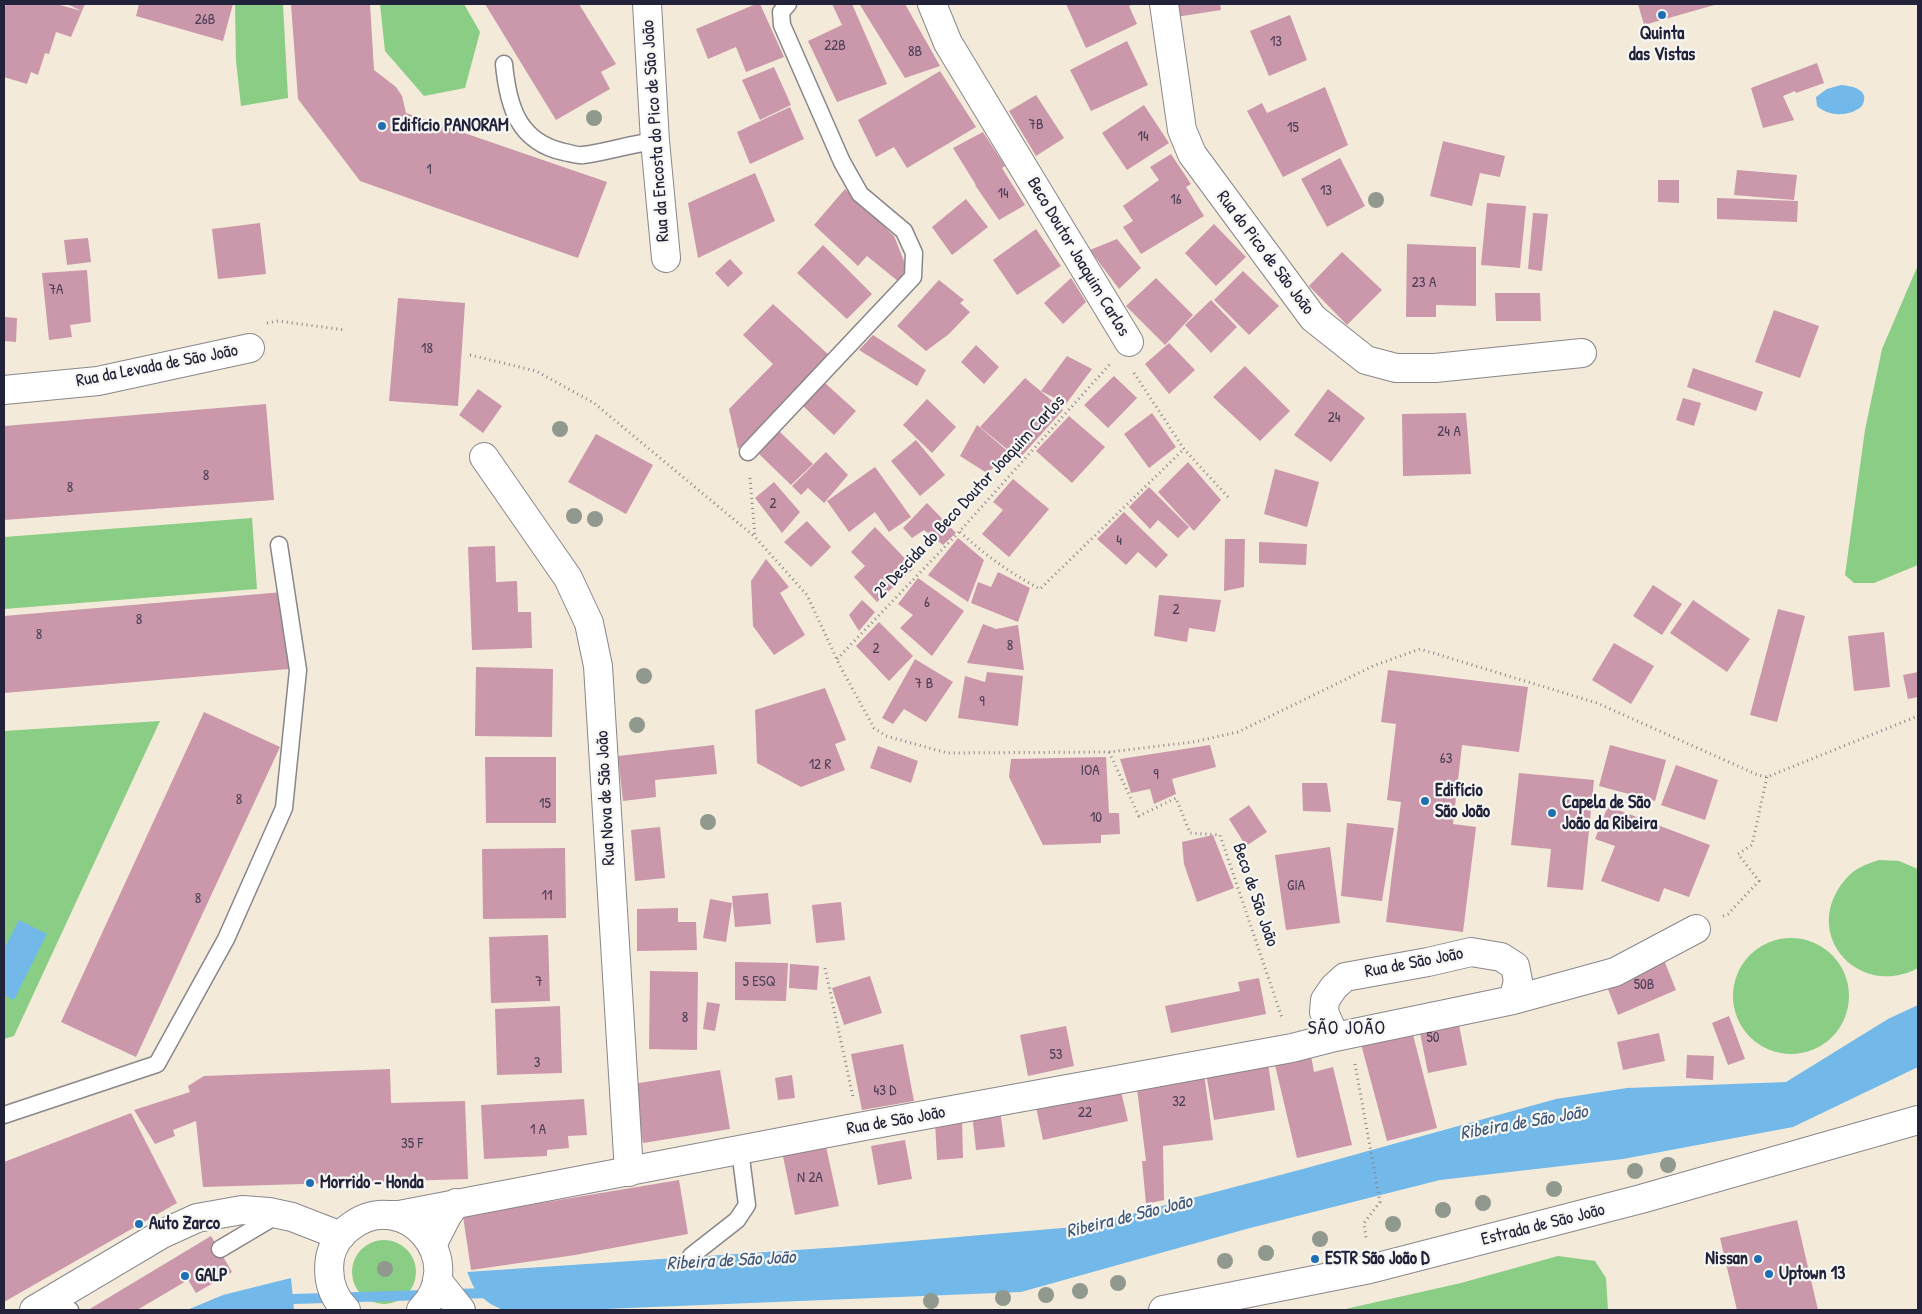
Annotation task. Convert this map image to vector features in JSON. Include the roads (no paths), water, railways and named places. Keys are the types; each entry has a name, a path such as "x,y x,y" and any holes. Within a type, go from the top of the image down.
{"street":[{"name":"Rua da Encosta do Pico de São João","path":"647,4 655,141 666,258"},
{"name":"Beco Doutor Joaquim Carlos","path":"932,4 948,43 1125,347"},
{"name":"Rua do Pico de São João","path":"1164,4 1182,130 1192,154 1313,318 1366,360 1396,368 1435,368 1582,354"},
{"name":"Rua da Levada de São João","path":"4,390 98,381 250,348"},
{"name":"Rua Nova de São João","path":"484,457 568,578 590,623 598,666 629,1172"},
{"name":"Rua de São João","path":"341,1236 347,1229 370,1216 399,1215 859,1127 1292,1048 1513,1000 1615,972 1696,929"},
{"name":"Rua de São João","path":"1342,1036 1324,1012 1325,1000 1334,986 1345,976 1428,962 1471,952 1501,957 1514,966 1518,981 1513,1000"},
{"name":"Estrada de São João","path":"1163,1310 1370,1269 1641,1199 1918,1120"},
{"path":"421,1310 431,1297 447,1216 456,1203"},
{"path":"51,1307 162,1234 197,1218 242,1210 292,1217 341,1236 331,1254 329,1274 333,1292 346,1310"},
{"path":"388,1215 414,1224 427,1237 436,1265 461,1310"}],"lane":[{"path":"748,452 914,277 914,253 904,231 860,194 842,162 782,25 781,12 788,4"},
{"path":"504,64 507,92 519,122 531,138 556,150 581,156 655,141"},
{"path":"4,1115 157,1064 226,939 284,808 298,670 279,545"},
{"path":"691,1256 737,1220 747,1205 740,1150"},
{"path":"220,1249 279,1214"}],"water":[{"path":"1841,85 1851,86 1862,93 1864,101 1862,106 1846,114 1833,114 1817,106 1816,97 1827,89"},
{"path":"19,920 47,934 14,1000 4,995 4,949"},
{"path":"1918,1005 1918,1067 1793,1127 1623,1159 1440,1180 1250,1228 1021,1292 579,1310 503,1310 486,1302 477,1293 467,1272 841,1247 1086,1226 1303,1169 1556,1099 1627,1088 1786,1082 1888,1019"},
{"path":"291,1278 294,1310 187,1310 223,1295"}],"waterway":[{"name":"Ribeira de São João","path":"453,1294 491,1293"},
{"name":"Ribeira de São João","path":"264,1310 293,1299 426,1295"}],"place":[{"name":"Quinta das Vistas","path":"1662,15"},
{"name":"Edifício PANORAM","path":"382,126"},
{"name":"Edifício São João","path":"1425,801"},
{"name":"Capela de São João da Ribeira","path":"1552,813"},
{"name":"Morrido - Honda","path":"310,1183"},
{"name":"Auto Zarco","path":"139,1224"},
{"name":"ESTR São João D","path":"1315,1259"},
{"name":"Nissan","path":"1758,1259"},
{"name":"Uptown 13","path":"1769,1274"},
{"name":"GALP","path":"185,1276"}],"district":[{"name":"SÃO JOÃO","path":"1347,1029"}]}
